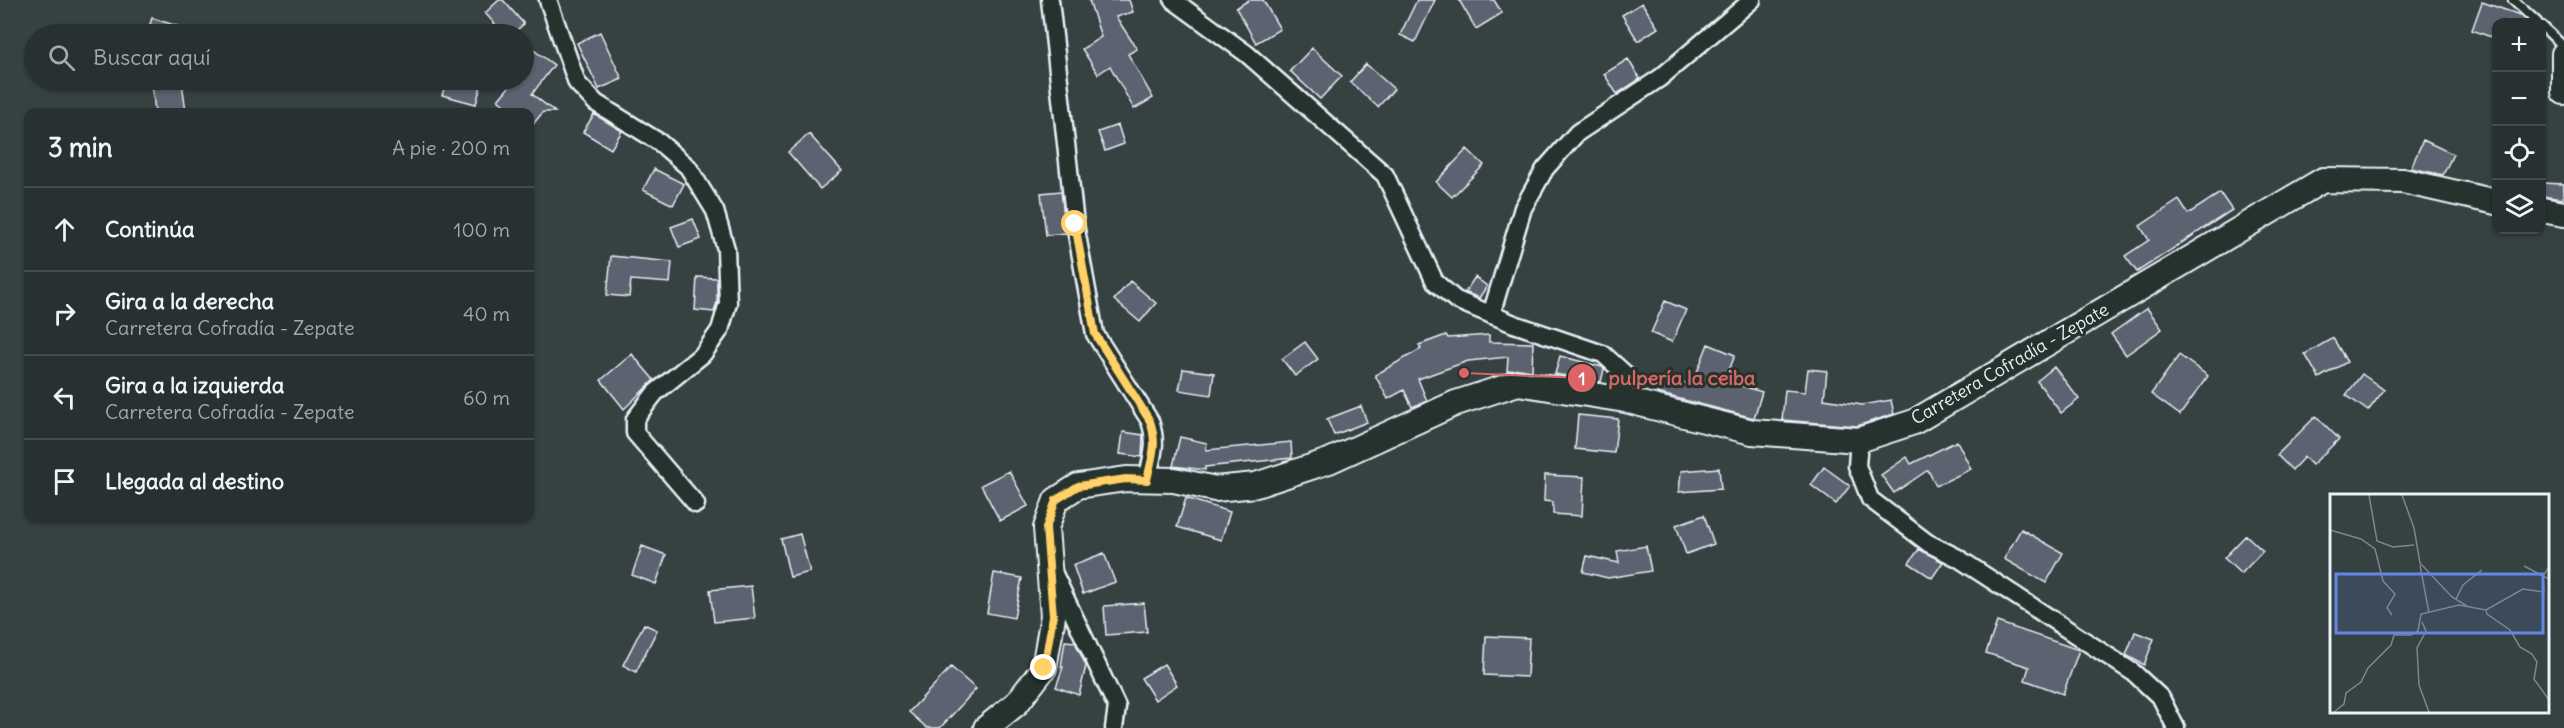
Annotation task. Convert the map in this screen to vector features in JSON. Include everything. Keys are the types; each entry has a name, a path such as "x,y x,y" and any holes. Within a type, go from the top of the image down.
{"street":[{"path":"548,0 577,83 596,103 659,142 688,167 715,211 727,260 728,303 720,330 703,354 656,393 635,419 635,433 696,504"},
{"path":"1050,0 1075,224 1095,334 1150,421 1155,437 1155,450 1147,480"},
{"path":"1173,0 1247,54 1385,176 1435,282 1456,300 1491,315 1603,354 1624,373 1625,400"},
{"path":"1491,315 1523,208 1545,169 1577,133 1660,78 1752,0"},
{"path":"2564,54 2564,92"},
{"name":"Carretera Cofradía - Zepate","path":"986,728 1017,703 1044,668 1053,616 1046,528 1056,500 1078,486 1126,479 1174,480 1215,489 1256,485 1329,461 1456,403 1518,383 1625,400 1752,432 1859,440 1914,422 2323,180 2403,181 2492,201"},
{"path":"2546,211 2564,214"},
{"path":"1859,440 1857,466 1870,499 1928,543 1958,558 2134,673 2161,698 2176,728"},
{"path":"1050,564 1117,707 1114,728"}],"lane":[{"path":"2513,0 2533,18"},
{"path":"2546,31 2564,47"}],"building":[{"path":"499,0 503,0 524,24 495,24 485,13"},
{"path":"1089,0 1129,0 1133,12 1116,17 1137,49 1128,54 1153,98 1134,109 1110,66 1098,74 1082,49 1101,37"},
{"path":"1249,0 1263,0 1280,29 1256,43 1236,8"},
{"path":"1417,0 1435,0 1415,42 1400,35"},
{"path":"1459,0 1494,0 1502,13 1476,29"},
{"path":"2482,2 2523,18 2492,18 2492,38 2472,30"},
{"path":"1642,3 1658,28 1638,41 1622,15"},
{"path":"152,18 171,24 150,24"},
{"path":"600,32 622,79 599,89 577,43"},
{"path":"1312,48 1342,76 1320,99 1290,71"},
{"path":"534,50 554,65 532,94 555,112 543,112 534,123 534,108 508,108 498,100 506,90 534,90"},
{"path":"1628,59 1640,79 1617,94 1604,74"},
{"path":"1366,64 1394,89 1378,107 1350,82"},
{"path":"153,90 183,90 185,108 155,108"},
{"path":"444,90 480,90 476,104 442,95"},
{"path":"594,114 622,131 611,149 583,132"},
{"path":"1118,125 1124,144 1105,151 1098,132"},
{"path":"809,134 842,171 820,189 788,152"},
{"path":"2423,140 2453,154 2443,175 2411,168"},
{"path":"1467,149 1484,165 1452,197 1436,182"},
{"path":"654,169 684,184 673,205 643,190"},
{"path":"2546,183 2564,184 2563,199 2546,197"},
{"path":"1061,191 1066,233 1046,235 1041,193"},
{"path":"2220,193 2232,210 2137,272 2125,256 2149,240 2140,226 2179,200 2188,214"},
{"path":"693,219 701,239 679,247 671,227"},
{"path":"611,256 672,262 670,283 631,280 629,297 607,295"},
{"path":"697,277 717,278 717,302 714,312 695,310"},
{"path":"1475,277 1487,286 1479,298 1465,292"},
{"path":"1130,281 1156,303 1140,322 1114,300"},
{"path":"1665,301 1686,310 1672,342 1651,333"},
{"path":"2147,308 2162,329 2126,355 2111,334"},
{"path":"1446,335 1448,338 1489,335 1489,342 1533,343 1532,371 1520,369 1507,371 1508,357 1468,361 1418,379 1427,401 1412,407 1404,390 1388,399 1375,375 1421,349 1419,345"},
{"path":"2333,338 2347,362 2319,378 2305,354"},
{"path":"1305,342 1318,359 1295,376 1282,359"},
{"path":"1708,344 1735,355 1725,381 1762,392 1754,418 1657,393 1661,377 1692,385"},
{"path":"632,354 654,380 624,409 601,380"},
{"path":"2179,355 2208,376 2180,415 2151,394"},
{"path":"1560,356 1602,367 1604,369 1601,382 1555,374"},
{"path":"2054,367 2079,399 2061,413 2037,381"},
{"path":"1183,369 1214,373 1211,395 1179,390"},
{"path":"1808,369 1827,371 1824,399 1862,405 1891,400 1894,414 1857,426 1782,420 1785,390 1805,392"},
{"path":"2362,374 2384,390 2368,411 2346,395"},
{"path":"1361,406 1367,422 1334,435 1327,419"},
{"path":"1578,415 1618,419 1614,453 1575,449"},
{"path":"2316,416 2339,439 2312,465 2304,457 2292,470 2277,455"},
{"path":"1123,432 1143,435 1142,457 1120,454"},
{"path":"1180,437 1207,443 1206,450 1291,442 1292,458 1205,467 1205,470 1173,466"},
{"path":"1957,441 1971,469 1936,486 1928,470 1894,493 1881,475 1907,457 1911,464"},
{"path":"1824,467 1850,486 1836,504 1811,485"},
{"path":"1719,468 1721,489 1679,492 1681,471"},
{"path":"1009,471 1028,506 1000,521 981,485"},
{"path":"1545,475 1584,477 1582,516 1553,514 1553,502 1544,501"},
{"path":"1186,498 1230,512 1221,540 1177,527"},
{"path":"1704,515 1714,544 1686,554 1676,525"},
{"path":"2021,529 2063,553 2046,583 2004,559"},
{"path":"800,534 810,572 790,577 781,539"},
{"path":"2246,535 2263,551 2241,574 2224,558"},
{"path":"642,546 666,555 656,584 632,575"},
{"path":"1646,546 1651,571 1608,578 1583,572 1587,556 1619,563 1617,551"},
{"path":"1919,549 1943,562 1932,578 1909,563"},
{"path":"1104,553 1115,582 1083,594 1073,565"},
{"path":"994,573 1022,578 1014,618 987,613"},
{"path":"751,586 755,618 714,622 710,590"},
{"path":"1144,603 1147,632 1106,635 1104,606"},
{"path":"1997,622 2079,650 2063,694 2025,680 2029,667 1986,653"},
{"path":"644,624 657,630 636,672 623,665"},
{"path":"2135,632 2154,639 2144,665 2126,655"},
{"path":"1486,636 1529,638 1527,677 1484,675"},
{"path":"1065,641 1075,642 1086,666 1079,695 1056,687 1063,667 1061,667"},
{"path":"1164,664 1177,685 1155,700 1141,678"},
{"path":"951,667 976,689 940,728 927,728 909,712"}],"place":[{"name":"pulpería la ceiba","path":"1464,373"}],"route":[{"path":"1044,668 1053,616 1046,528 1056,500 1078,486 1126,479 1147,480 1155,450 1155,437 1150,421 1095,334 1075,224"}]}
